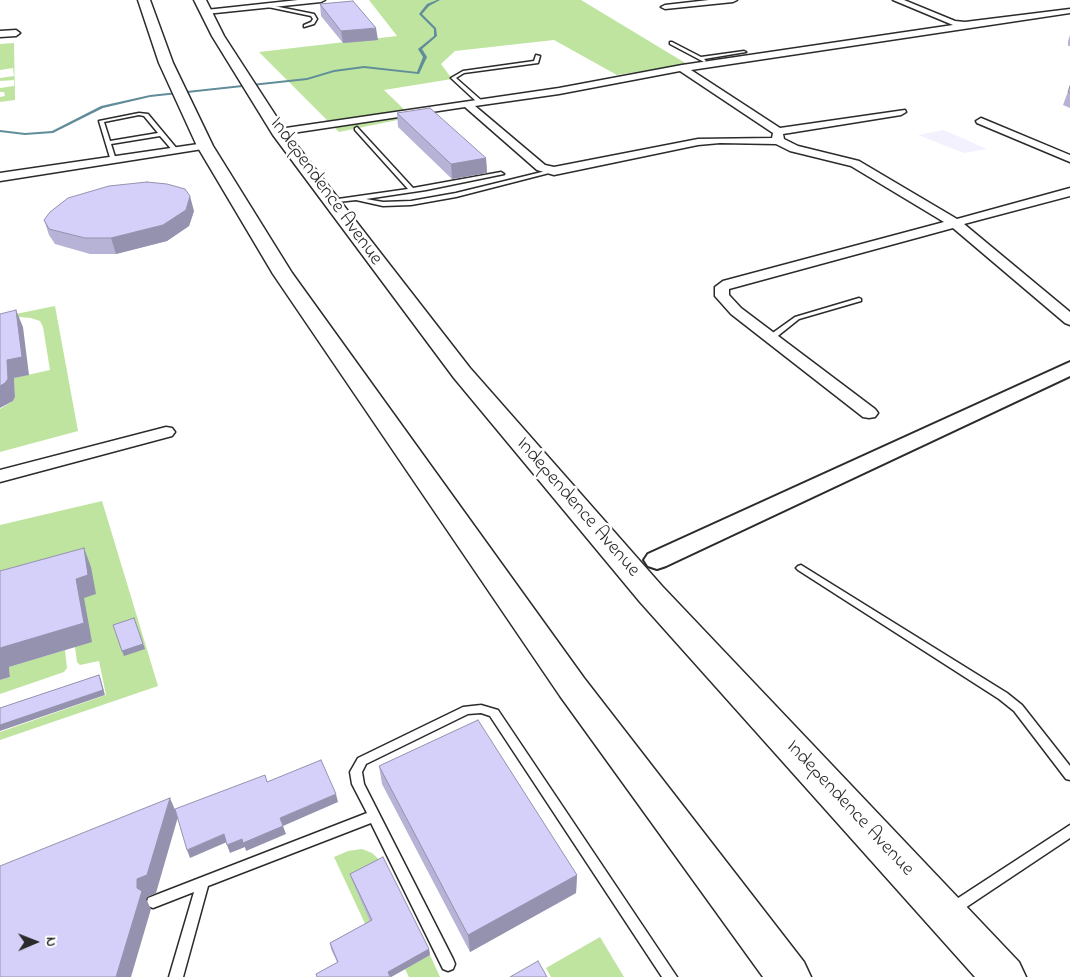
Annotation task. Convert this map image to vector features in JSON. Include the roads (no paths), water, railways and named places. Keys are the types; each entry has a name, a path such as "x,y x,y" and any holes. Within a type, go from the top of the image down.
{"main road":[{"path":"144,0 173,76 205,146 283,274 560,671 789,977"},
{"name":"Independence Avenue","path":"200,0 279,132 343,200 462,373 651,594 1004,977"}],"street":[{"path":"206,12 321,0"},
{"path":"665,7 732,0"},
{"path":"897,0 953,23 965,25"},
{"path":"279,132 480,102 682,68 1070,11"},
{"path":"0,34 16,33"},
{"path":"682,68 794,149 855,162 955,223 1070,320"},
{"path":"467,104 541,168 554,171 698,142 778,137 901,112"},
{"path":"981,121 1070,159"},
{"path":"0,177 205,146"},
{"path":"869,413 770,337 728,302 722,296 722,287 1070,192"},
{"path":"657,560 1070,368"},
{"path":"0,476 166,432"}],"lane":[{"path":"269,6 313,15 315,19 313,23 305,26"},
{"path":"671,44 710,64"},
{"path":"699,58 744,52"},
{"path":"480,102 453,78 464,72 536,62 538,56"},
{"path":"113,160 100,124 107,119 138,114 146,115 175,150"},
{"path":"356,130 412,190"},
{"path":"107,143 161,134"},
{"path":"343,200 383,204 411,203 456,195 554,171"},
{"path":"343,200 501,174"},
{"path":"770,337 797,318 859,300"},
{"path":"801,568 1003,696 1018,708 1070,775"},
{"path":"448,964 358,784 356,772 362,761 467,710 481,709 494,714 670,977"},
{"path":"153,902 374,816"},
{"path":"946,914 1070,831"},
{"path":"176,977 203,883"}],"waterway":[{"path":"0,131 25,134 53,132 102,107 150,96 307,79 334,71 364,67 418,73 425,57 420,49 436,36 435,29 420,14 428,5 439,0"}]}
